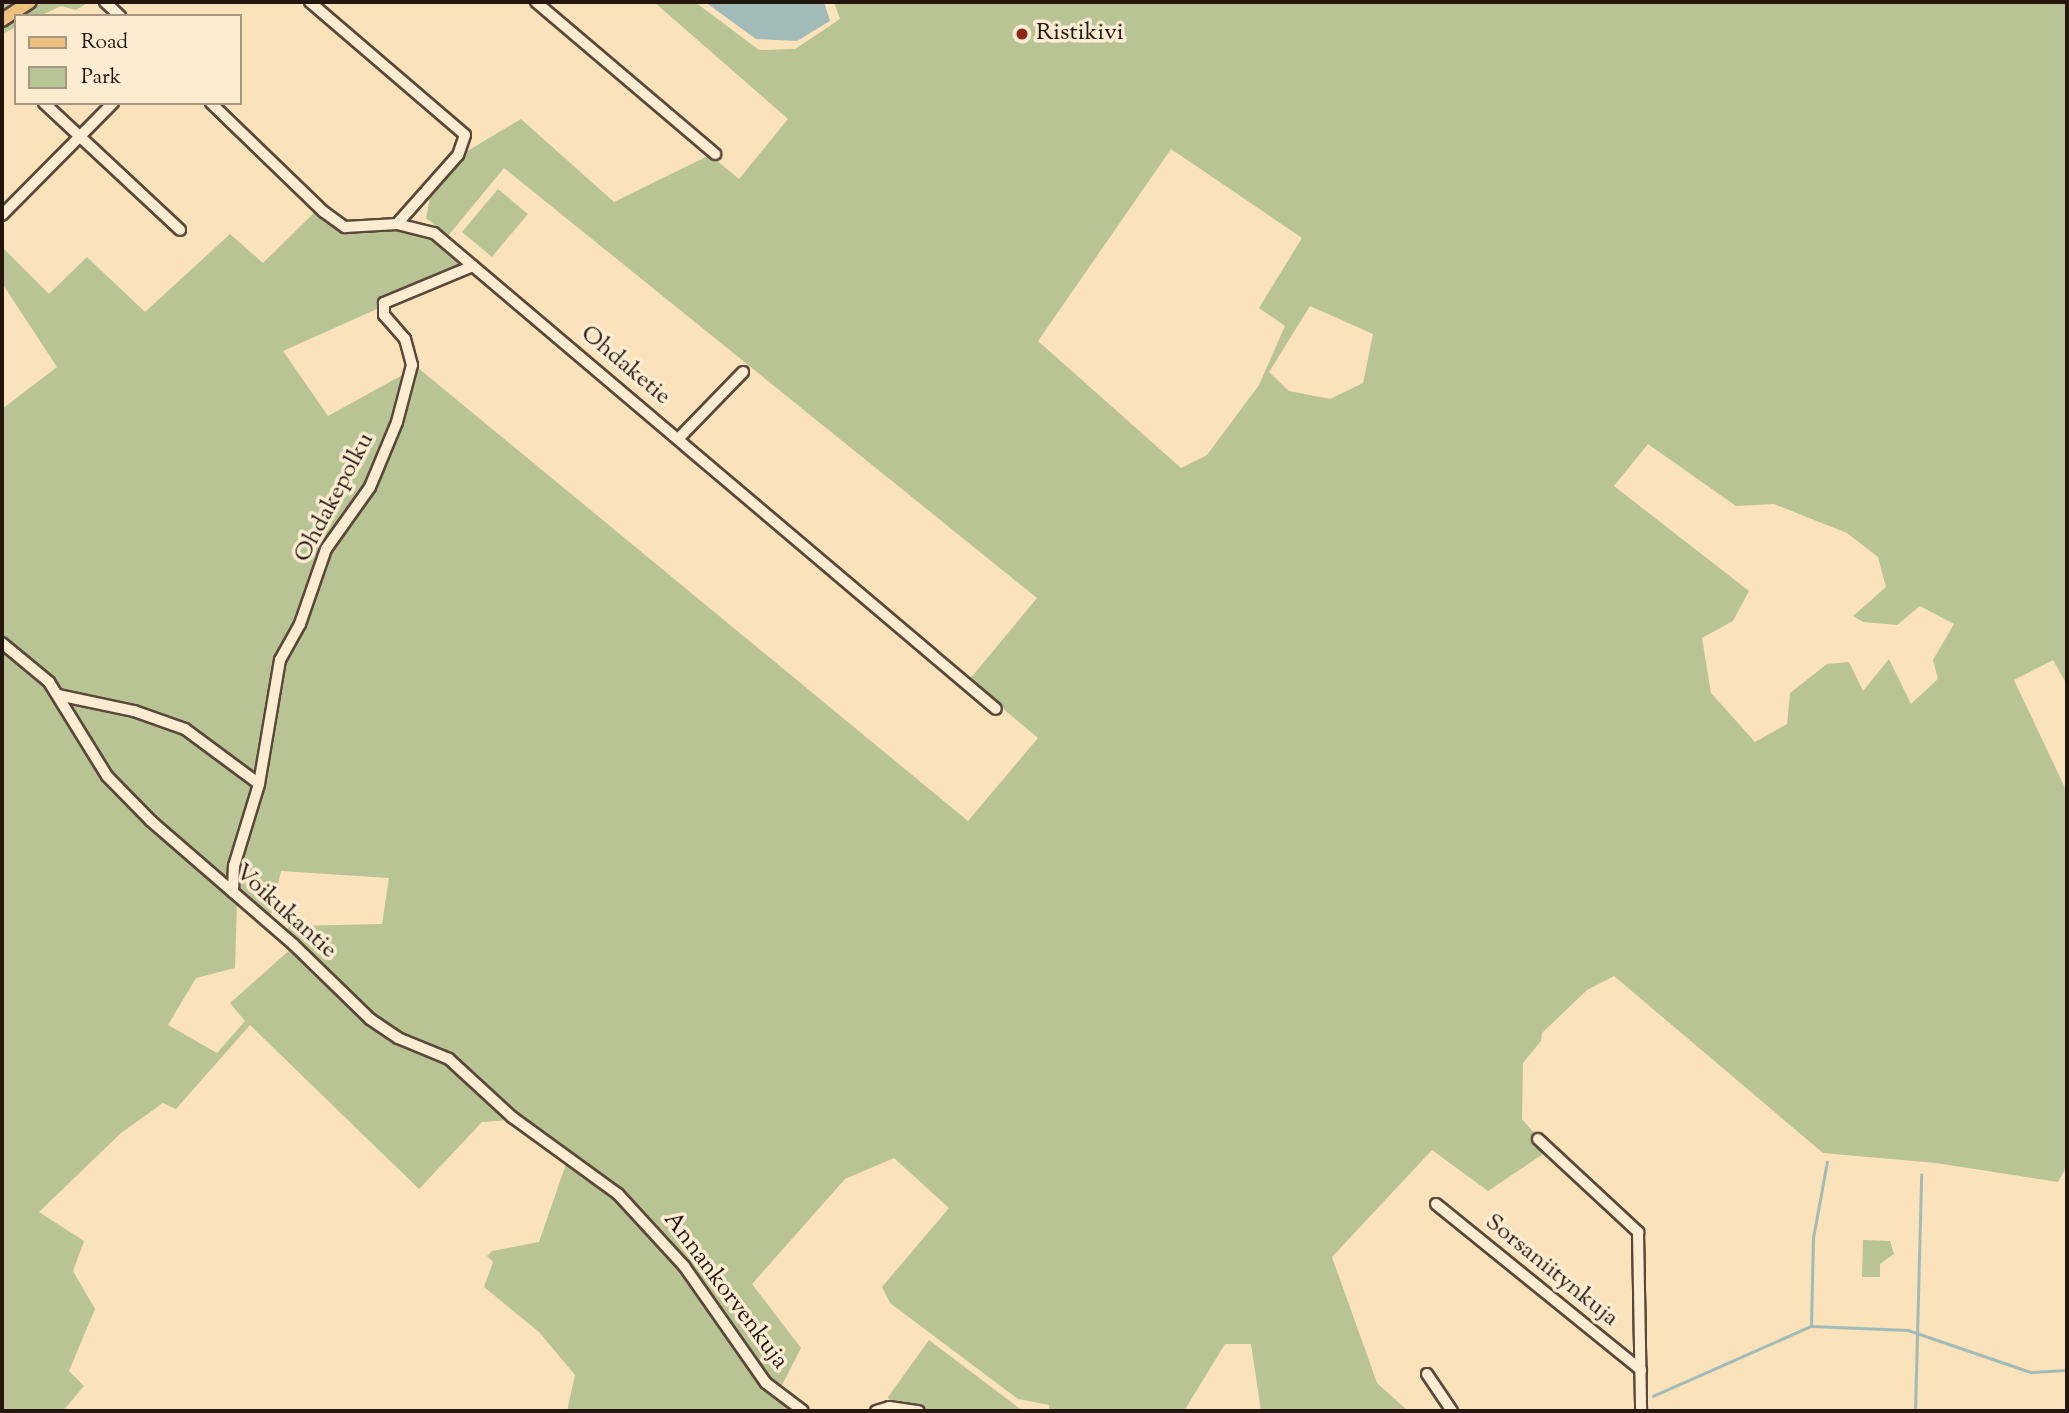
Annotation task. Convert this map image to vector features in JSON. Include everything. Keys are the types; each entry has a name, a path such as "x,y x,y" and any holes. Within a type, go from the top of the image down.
{"main road":[{"path":"2,20 30,2"}],"street":[{"path":"105,2 118,14"},
{"path":"310,2 465,135 458,155 397,224"},
{"path":"536,2 715,154"},
{"path":"46,105 180,230"},
{"path":"2,215 79,133 111,105"},
{"name":"Ohdaketie","path":"213,105 324,212 345,227 397,224 434,233 996,709"},
{"name":"Ohdakepolku","path":"233,892 234,866 259,784 280,660 300,624 326,549 370,487 397,422 412,365 405,339 384,315 384,303 473,265"},
{"path":"679,438 743,372"},
{"name":"Voikukantie","path":"2,643 28,660 58,695 107,776 151,821 233,892 370,1019 398,1038 449,1059 512,1117 582,1168"},
{"path":"58,695 134,711 185,729 259,784"},
{"path":"1538,1139 1638,1232 1641,1411"},
{"name":"Annankorvenkuja","path":"582,1168 618,1194 656,1231 766,1383 803,1411"},
{"name":"Sorsaniitynkuja","path":"1436,1204 1641,1370"},
{"path":"1427,1374 1452,1411"},
{"path":"876,1411 889,1407 919,1411"}],"green space":[{"path":"2,2 89,2 76,10 61,6 44,14 14,14 14,28 2,34"},
{"path":"654,2 695,2 759,50 795,49 840,19 834,2 2067,2 2067,685 2053,660 2014,680 2067,792 2067,1166 2058,1182 1936,1163 1823,1153 1614,976 1587,990 1542,1033 1541,1041 1523,1063 1522,1119 1549,1150 1488,1191 1432,1150 1332,1257 1377,1383 1408,1411 1261,1411 1251,1344 1225,1344 1184,1411 1049,1411 1049,1405 1018,1399 890,1303 882,1287 949,1208 894,1158 845,1179 752,1284 801,1348 779,1391 659,1229 620,1192 516,1116 451,1056 399,1036 373,1017 286,932 289,926 382,924 389,878 281,871 270,919 154,819 110,774 52,680 30,658 2,639 2,409 57,367 2,283 2,247 49,294 87,257 145,312 230,234 263,263 319,208 345,227 397,224 434,233 473,266 283,351 328,416 417,367 968,821 1038,738 969,680 1037,598 504,168 448,236 426,218 431,193 464,153 521,119 614,202 710,155 739,179 788,119","holes":["1171,149 1302,238 1259,308 1285,326 1259,385 1207,455 1181,468 1038,341","1310,306 1373,334 1363,383 1330,399 1289,391 1269,372","1648,444 1736,506 1774,504 1847,533 1878,557 1886,587 1853,616 1863,622 1897,625 1920,606 1954,624 1933,660 1938,679 1911,704 1889,659 1863,691 1849,662 1827,664 1790,693 1787,724 1755,742 1711,693 1702,638 1733,621 1749,591 1614,486"]},
{"path":"498,189 528,214 492,257 462,232"},
{"path":"2,646 47,685 105,778 237,900 235,968 196,978 168,1025 217,1053 245,1021 230,1003 293,947 369,1022 447,1061 511,1120 482,1122 419,1189 250,1025 176,1109 163,1103 121,1133 39,1212 84,1241 73,1271 95,1309 69,1371 84,1386 63,1411 2,1411"},
{"path":"567,1161 616,1196 682,1269 742,1359 778,1398 798,1411 567,1411 575,1375 539,1332 484,1287 493,1262 487,1256 492,1251 539,1242"},
{"path":"1863,1240 1890,1241 1894,1254 1880,1264 1880,1277 1862,1277"},
{"path":"929,1340 1023,1411 941,1411 891,1404 888,1397"}],"water":[{"path":"705,2 824,2 830,21 797,41 756,39"}],"waterway":[{"path":"1811,1326 1813,1238 1827,1162"},
{"path":"1915,1411 1921,1175"},
{"path":"1653,1396 1811,1326 1908,1330 2031,1372 2067,1370"}],"place":[{"name":"Ristikivi","path":"1022,34"}]}
